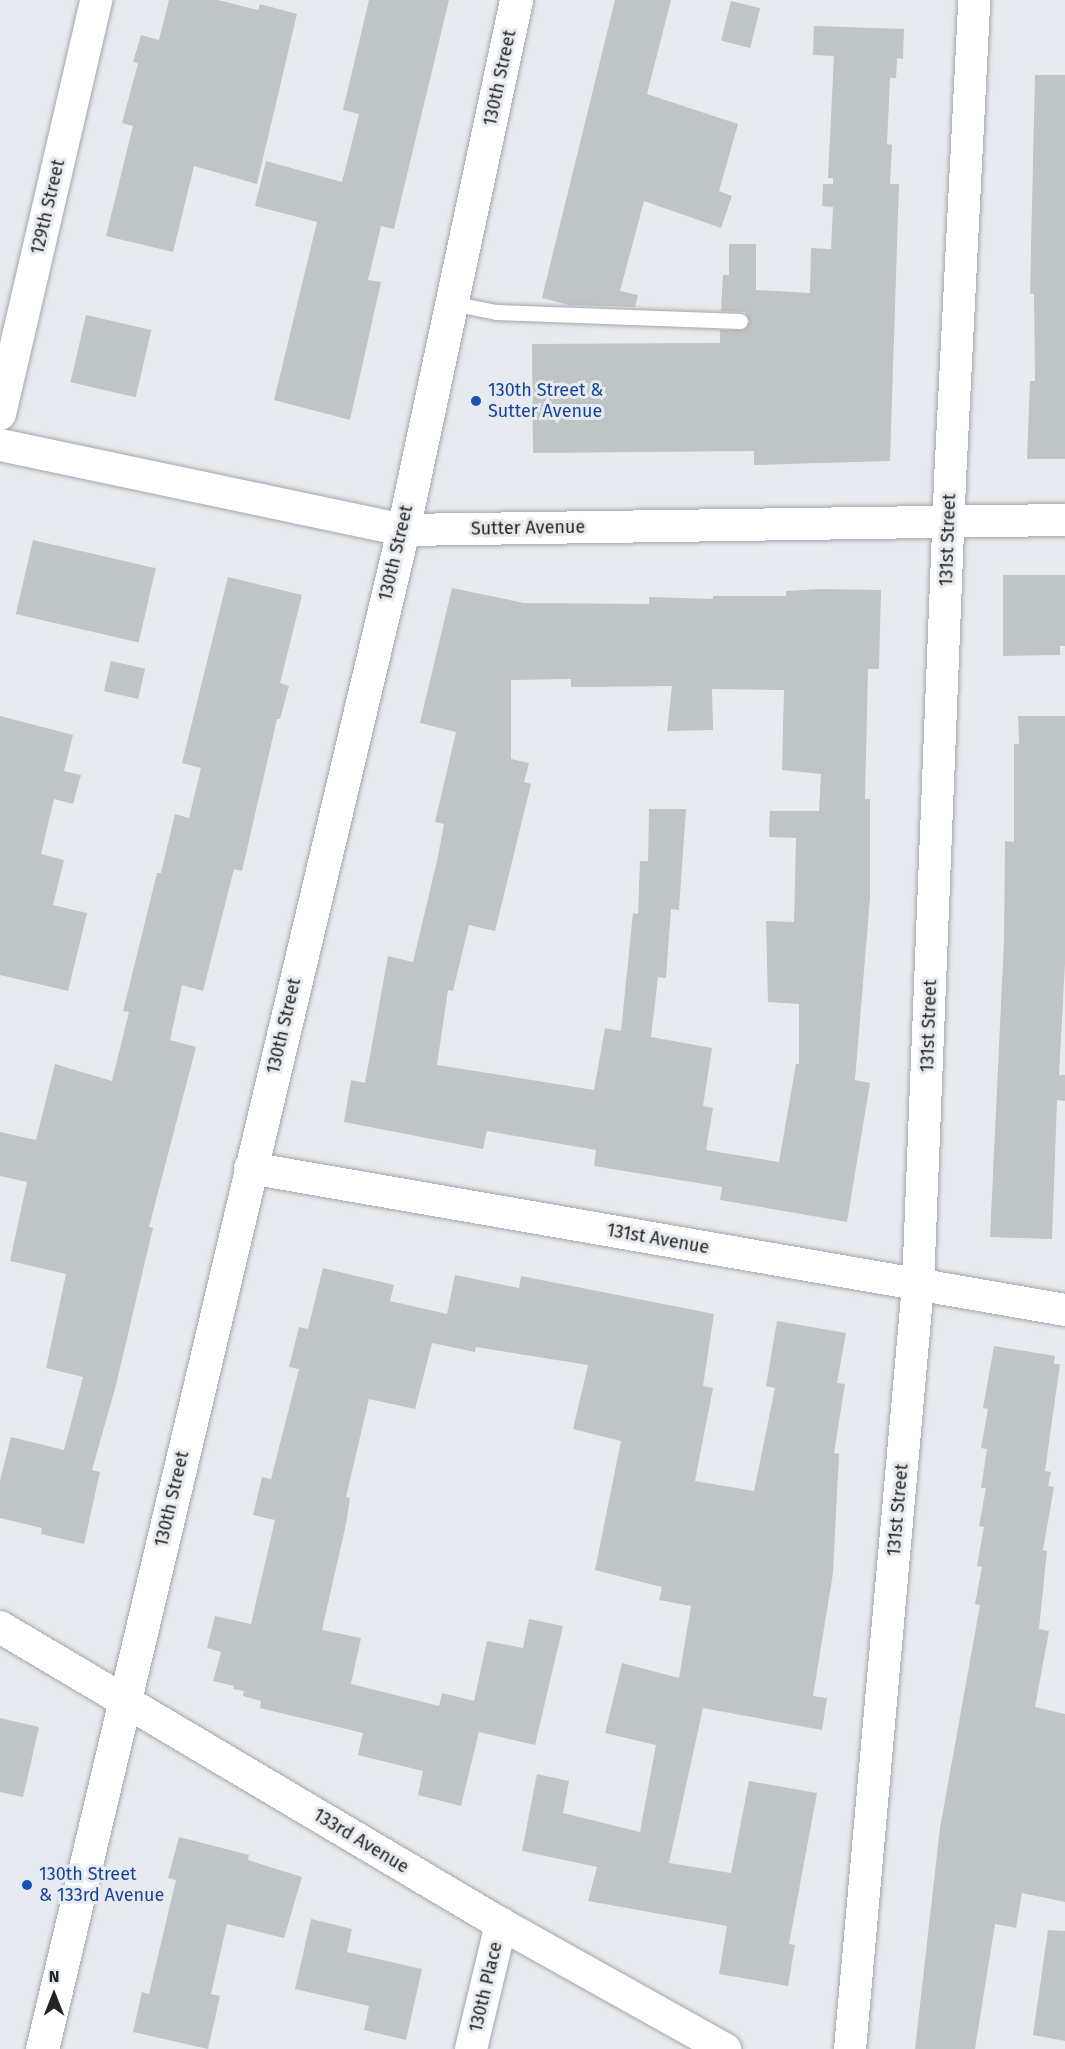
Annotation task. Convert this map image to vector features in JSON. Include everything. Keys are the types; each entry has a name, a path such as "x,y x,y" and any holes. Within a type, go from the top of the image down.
{"street":[{"name":"129th Street","path":"0,414 96,0"},
{"name":"130th Street","path":"42,2049 403,530 516,0"},
{"name":"131st Street","path":"850,2049 918,1285 974,0"},
{"name":"Sutter Avenue","path":"0,445 403,530 1065,520"},
{"name":"131st Avenue","path":"250,1168 1065,1310"},
{"name":"133rd Avenue","path":"0,1627 125,1699 501,1924 725,2049"},
{"name":"130th Place","path":"471,2049 501,1924"}],"lane":[{"path":"451,303 496,312 740,321"}],"building":[{"path":"169,0 218,0 258,10 260,4 297,14 257,184 194,166 173,252 106,236 133,126 122,123 138,63 133,62 141,35 159,40"},
{"path":"369,0 449,0 394,229 381,226 368,280 381,282 350,420 274,400 317,222 255,206 266,161 342,182 359,114 343,110"},
{"path":"615,0 671,0 647,94 738,124 719,191 732,196 721,228 644,201 620,291 638,295 635,307 569,305 542,298"},
{"path":"731,1 760,8 750,48 721,41"},
{"path":"814,26 904,29 903,59 897,58 896,78 890,78 887,144 892,145 890,184 899,184 890,461 754,465 754,451 533,453 532,344 720,343 720,330 744,330 750,322 745,312 721,311 723,275 729,275 729,244 756,244 756,290 810,293 811,248 831,249 833,207 822,206 823,184 833,184 833,178 828,178 834,56 813,55"},
{"path":"1035,75 1065,75 1065,459 1027,459 1030,381 1035,381 1034,294 1030,294"},
{"path":"86,315 151,330 136,397 70,382"},
{"path":"33,540 156,568 139,642 16,614"},
{"path":"1003,575 1065,575 1065,646 1060,646 1060,655 1003,656"},
{"path":"228,577 302,595 280,683 289,686 280,719 277,719 242,871 234,869 203,991 182,985 170,1040 196,1047 149,1227 153,1228 116,1385 92,1470 100,1472 84,1544 41,1534 42,1528 0,1518 0,1481 11,1437 64,1450 83,1377 46,1368 66,1274 10,1261 27,1182 0,1176 0,1132 36,1140 55,1064 112,1081 129,1012 123,1011 157,873 161,873 175,814 189,818 201,768 182,763"},
{"path":"452,588 524,603 649,604 649,597 713,599 713,596 786,596 786,591 820,589 881,590 879,669 868,669 865,799 870,799 870,898 855,1080 870,1083 847,1222 720,1200 722,1187 594,1166 596,1150 487,1131 483,1149 344,1122 351,1080 365,1083 388,956 413,962 437,861 444,824 435,822 456,732 420,723","holes":["571,679 571,687 672,686 667,731 713,730 712,689 784,690 782,770 821,774 819,811 770,811 769,837 796,838 794,922 766,921 768,1002 799,1004 799,1064 796,1064 779,1162 706,1150 713,1108 703,1106 712,1048 651,1037 658,977 666,978 671,909 679,910 686,809 649,809 648,861 640,861 638,914 633,913 621,1031 605,1028 594,1090 437,1065 448,990 453,991 469,925 495,931 531,784 524,782 529,763 511,759 511,680"]},
{"path":"111,661 145,669 138,699 104,691"},
{"path":"0,716 73,735 64,771 81,775 73,804 54,799 41,854 64,860 53,905 87,913 68,991 0,975"},
{"path":"1018,716 1065,716 1065,964 1059,1075 1065,1075 1065,1101 1057,1100 1052,1239 990,1237 1004,941 1005,841 1014,842 1014,744 1019,744"},
{"path":"323,1268 394,1285 390,1301 447,1314 455,1275 519,1288 521,1276 714,1314 703,1386 713,1388 695,1481 754,1491 775,1388 766,1386 777,1321 846,1333 837,1383 845,1384 834,1453 839,1454 833,1573 813,1696 827,1698 822,1730 703,1708 669,1863 731,1873 749,1781 817,1793 789,1944 795,1945 788,1986 719,1974 727,1926 588,1901 597,1867 522,1851 537,1774 569,1781 563,1813 640,1832 656,1745 605,1733 622,1663 679,1678 691,1606 659,1600 662,1587 595,1570 621,1441 573,1429 588,1365 476,1347 475,1352 432,1343 415,1409 369,1399 346,1497 350,1498 346,1524 322,1630 361,1638 351,1684 439,1706 442,1693 474,1701 487,1641 523,1648 529,1619 563,1626 535,1745 479,1732 461,1806 418,1795 423,1771 358,1755 363,1733 260,1708 261,1701 243,1696 244,1691 213,1681 221,1652 207,1648 215,1616 251,1624 275,1520 253,1515 262,1477 271,1479 299,1369 289,1367 299,1327 308,1329"},
{"path":"994,1346 1055,1356 1054,1364 1060,1364 1045,1471 1051,1472 1048,1486 1054,1487 1043,1550 1047,1551 1039,1629 1049,1631 1035,1707 1065,1714 1065,1902 1022,1893 1016,1928 995,1924 975,2049 915,2049 940,1828 980,1605 975,1604 982,1567 977,1566 984,1527 979,1526 986,1488 981,1488 987,1449 981,1448 988,1409 983,1408"},
{"path":"0,1718 39,1727 23,1797 0,1792"},
{"path":"179,1837 249,1855 248,1860 302,1877 284,1938 227,1924 211,1994 220,1996 208,2049 133,2032 142,1992 149,1994 176,1880 168,1878"},
{"path":"311,1919 352,1929 347,1952 422,1969 406,2040 364,2030 369,2006 295,1989"},
{"path":"1048,1930 1065,1931 1065,2041 1033,2035"}],"place":[{"name":"130th Street & Sutter Avenue","path":"476,401"},
{"name":"130th Street & 133rd Avenue","path":"27,1885"}]}
